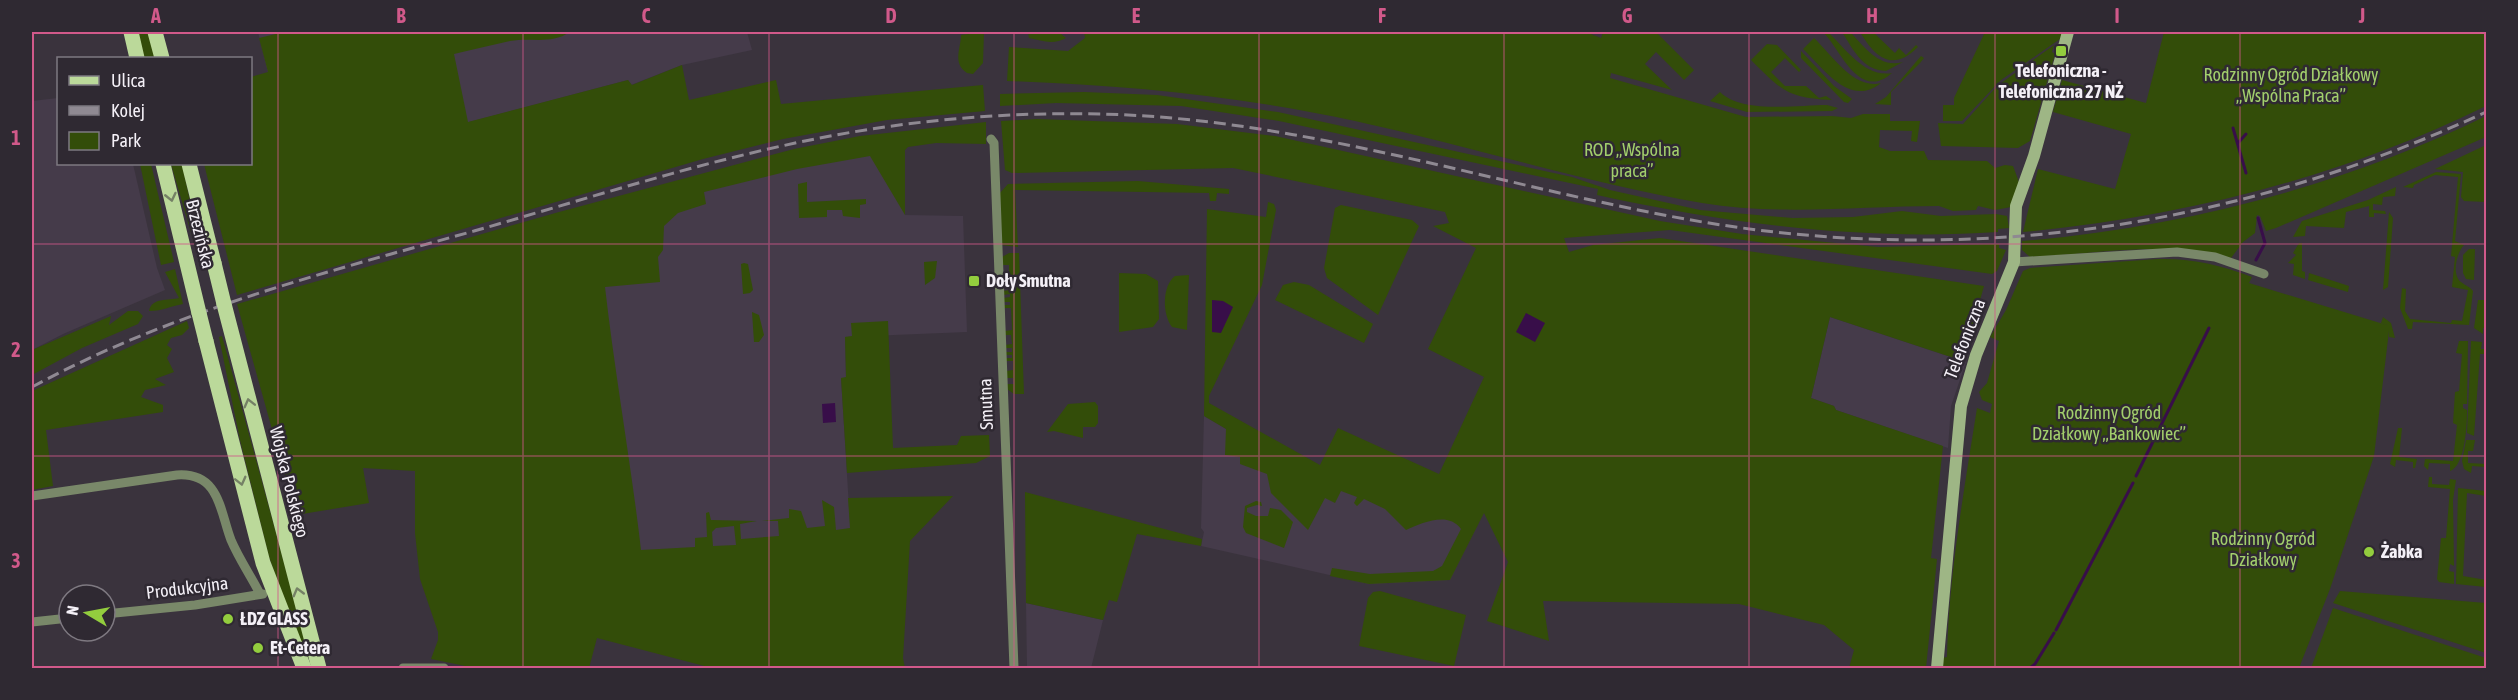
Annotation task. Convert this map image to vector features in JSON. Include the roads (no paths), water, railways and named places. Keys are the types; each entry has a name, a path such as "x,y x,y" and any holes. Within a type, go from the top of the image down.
{"main road":[{"path":"130,32 137,57"},
{"path":"155,32 162,57"},
{"name":"Brzezińska","path":"163,165 249,512 266,593"},
{"name":"Brzezińska","path":"189,165 224,304"},
{"name":"Wojska Polskiego","path":"224,304 319,669"},
{"path":"266,593 304,669"}],"street":[{"name":"Telefoniczna","path":"1937,669 1961,406 1976,355 2014,262 2016,206 2034,156 2068,32"},
{"name":"Smutna","path":"991,139 994,143 1014,669"},
{"path":"2014,262 2177,252 2214,257 2264,274"},
{"path":"32,496 177,475 193,477 210,487 220,499 230,538 266,593"},
{"name":"Produkcyjna","path":"117,614 195,605 266,593"},
{"path":"32,622 57,619"},
{"path":"403,669 444,669"}],"waterway":[{"path":"2233,128 2246,173"},
{"path":"2238,143 2246,134"},
{"path":"2256,260 2265,243 2258,218"},
{"path":"2136,476 2209,328"},
{"path":"2056,630 2133,483"},
{"path":"2030,668 2035,664 2054,633"}],"railway":[{"path":"32,387 84,360 138,337 304,279 721,160 847,133 932,121 1017,115 1103,114 1212,122 1344,144 1669,216 1774,232 1879,239 1983,238 2086,229 2188,212 2289,186 2388,153 2486,112"}],"place":[{"name":"Telefoniczna - Telefoniczna 27 NŻ","path":"2061,51"},
{"name":"Doły Smutna","path":"974,281"},
{"name":"Żabka","path":"2369,552"},
{"name":"ŁDZ GLASS","path":"228,619"},
{"name":"Et-Cetera","path":"258,648"}],"park label":[{"name":"Rodzinny Ogród Działkowy „Wspólna Praca”","path":"2291,85"},
{"name":"ROD „Wspólna praca”","path":"1632,160"},
{"name":"Rodzinny Ogród Działkowy „Bankowiec”","path":"2109,423"},
{"name":"Rodzinny Ogród Działkowy","path":"2263,549"}]}
